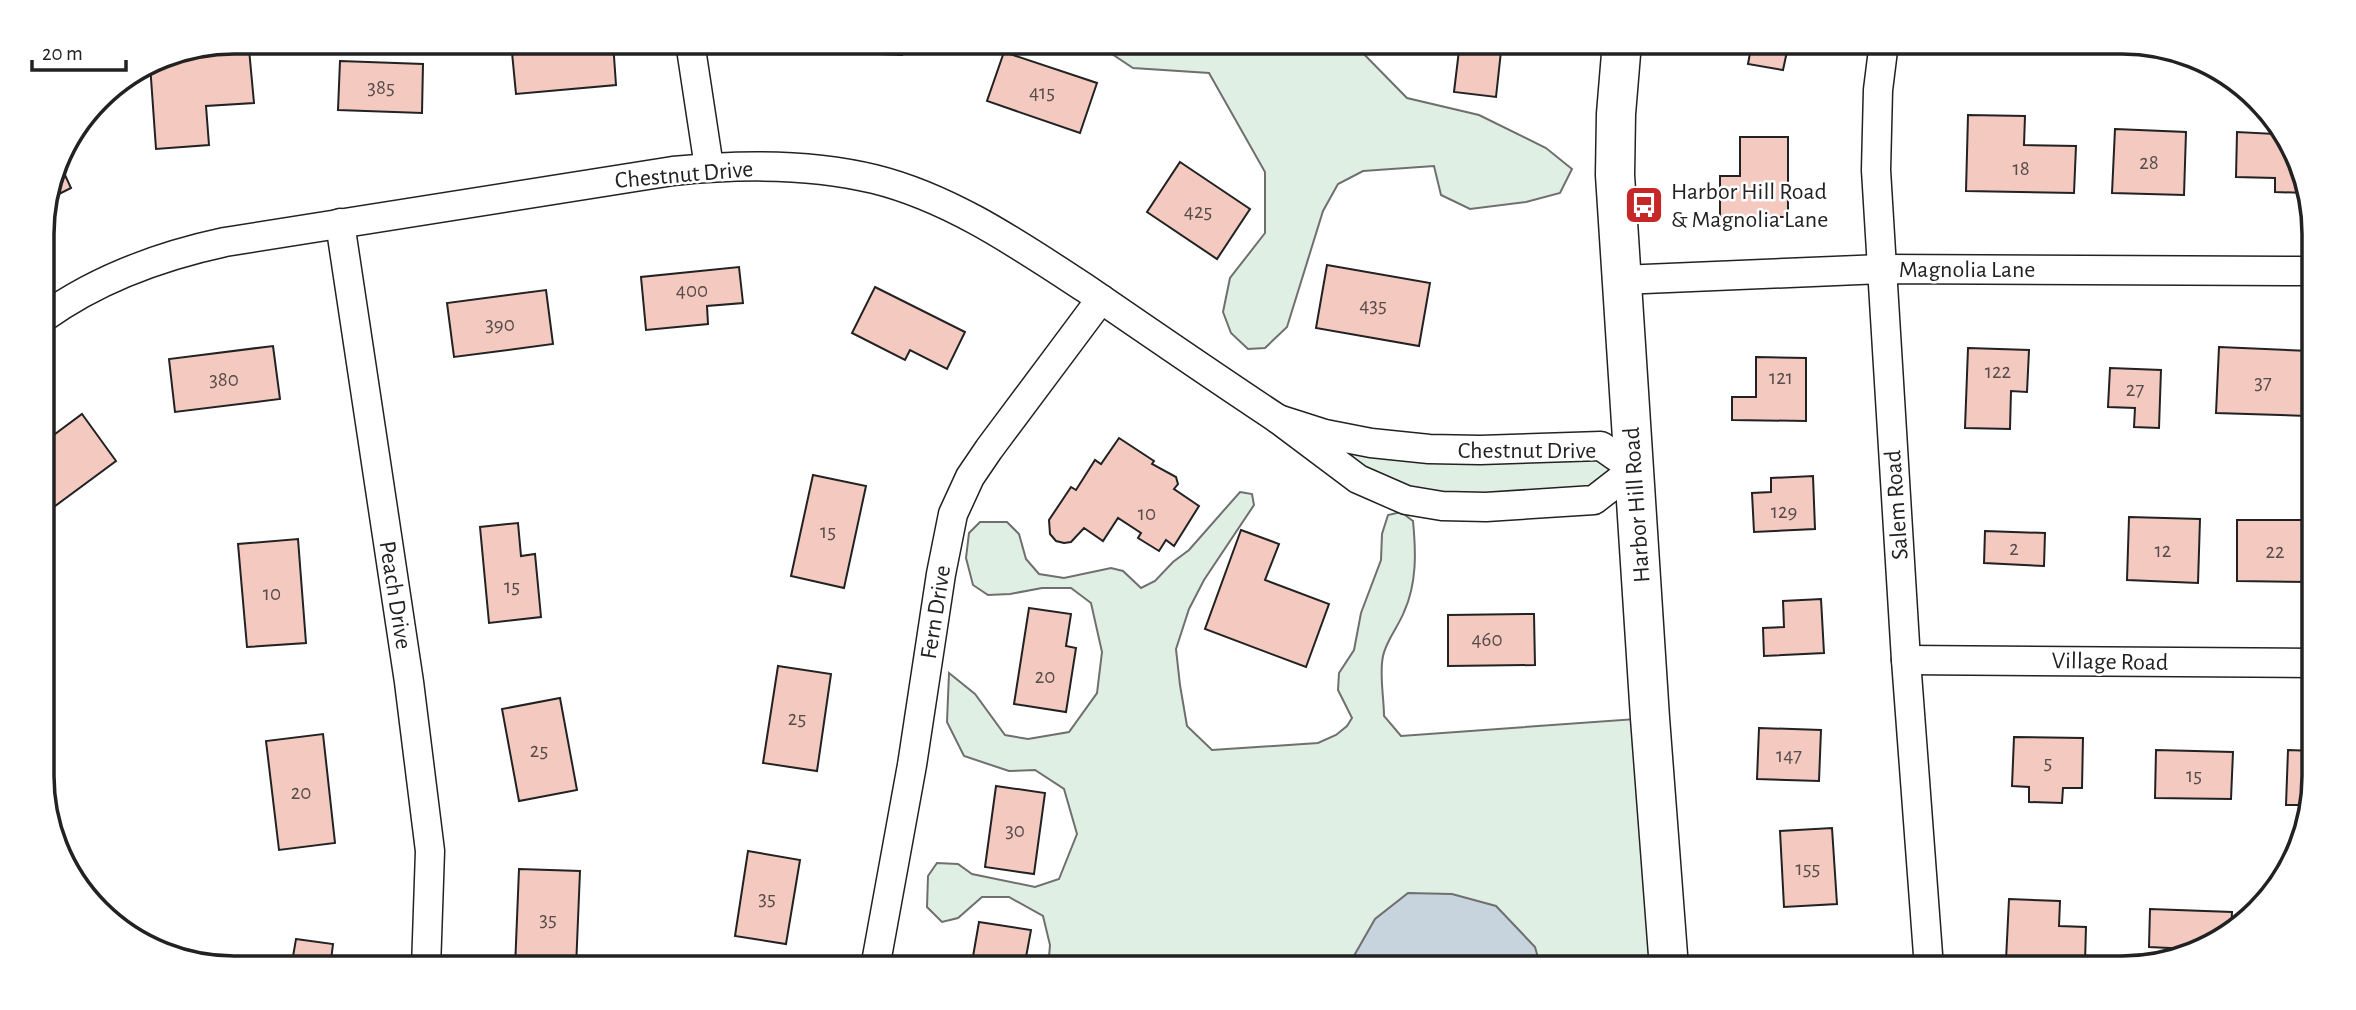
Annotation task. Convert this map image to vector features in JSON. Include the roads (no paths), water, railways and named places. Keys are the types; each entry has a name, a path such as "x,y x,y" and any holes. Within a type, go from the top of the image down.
{"street":[{"path":"692,54 709,167"},
{"name":"Harbor Hill Road","path":"1621,54 1615,139 1621,280 1668,955"},
{"name":"Salem Road","path":"1883,54 1877,122 1877,170 1906,660 1928,955"},
{"name":"Chestnut Drive","path":"55,311 99,284 144,263 225,242 637,175 709,167 779,167 835,172 876,180 976,220 1101,299 1278,419 1358,479 1406,500 1442,506 1486,508 1594,500 1634,469 1601,446 1429,449 1371,443 1325,434 1278,419"},
{"name":"Peach Drive","path":"340,223 407,668 430,851 426,956"},
{"name":"Magnolia Lane","path":"1621,280 1882,269 2302,271"},
{"name":"Fern Drive","path":"877,956 953,514 970,477 989,449 1101,299"},
{"name":"Village Road","path":"1906,660 2302,663"}],"place":[{"name":"Harbor Hill Road & Magnolia Lane","path":"1644,205"}]}
